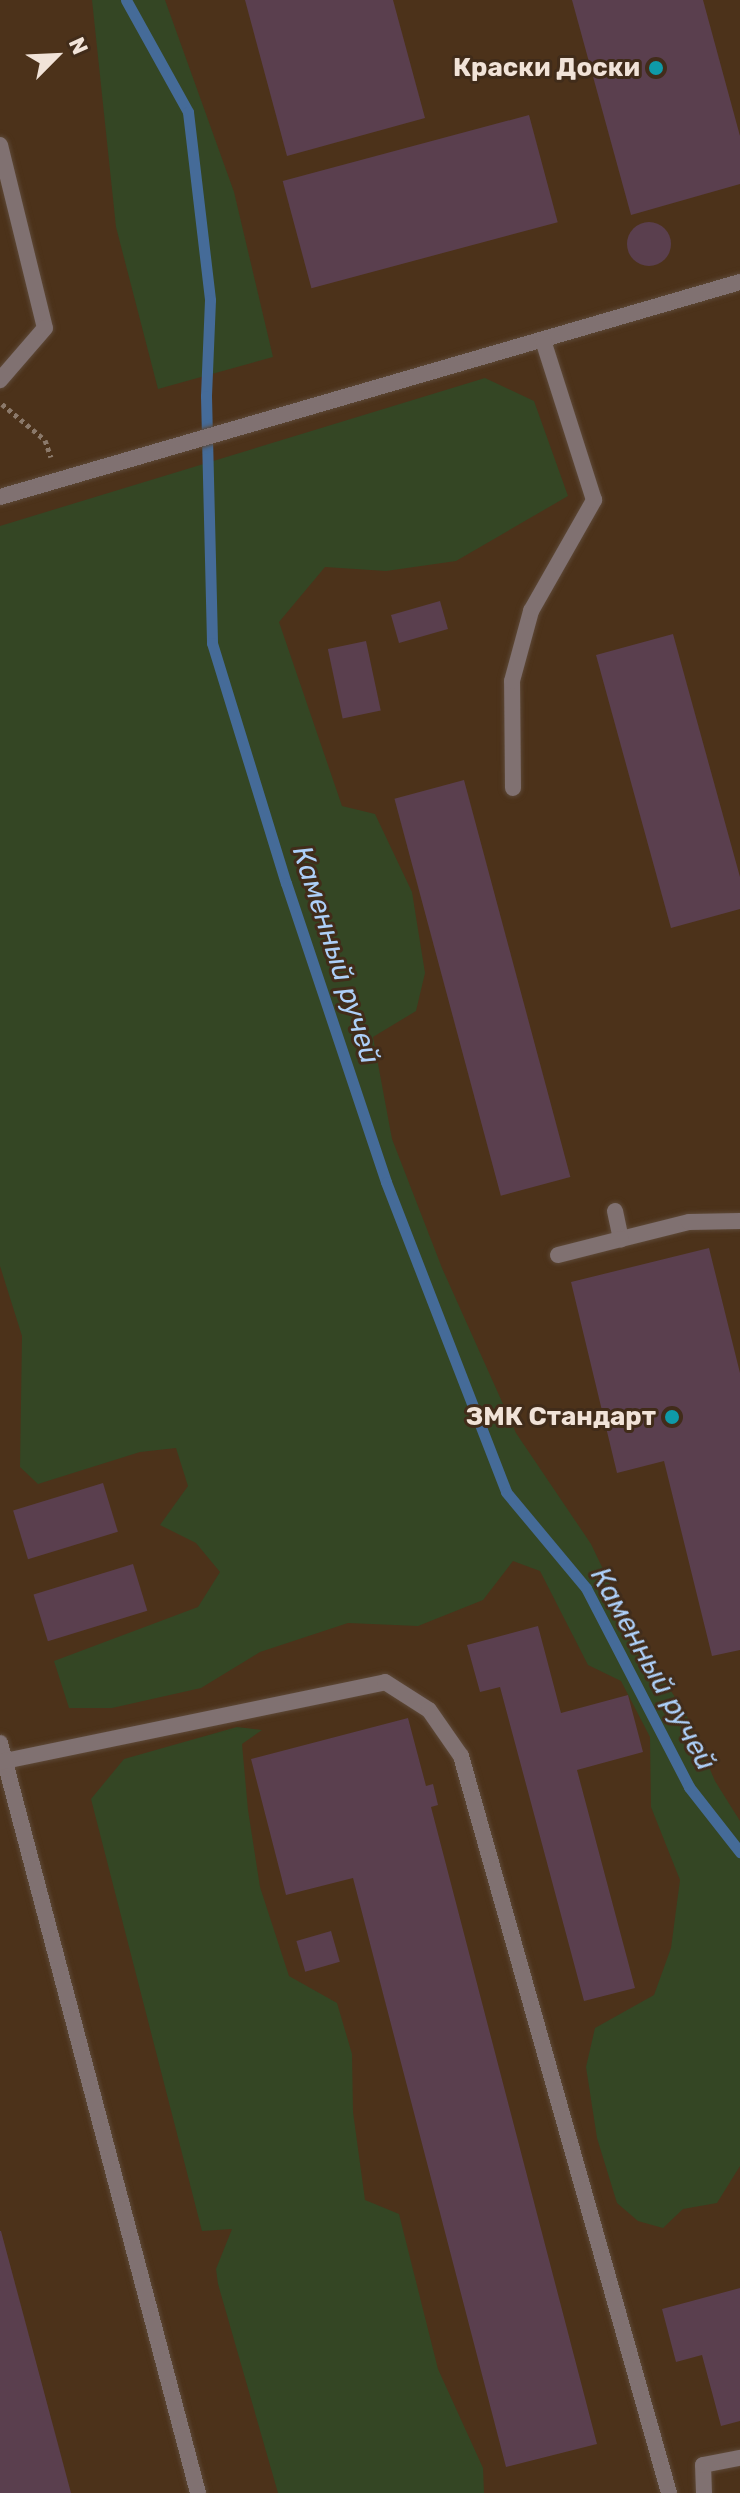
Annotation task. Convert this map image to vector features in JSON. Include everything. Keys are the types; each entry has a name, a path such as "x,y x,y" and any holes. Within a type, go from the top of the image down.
{"lane":[{"path":"0,145 45,328 0,380"},
{"path":"0,497 740,282"},
{"path":"513,788 512,681 527,625 594,500 543,340"},
{"path":"615,1211 621,1239"},
{"path":"558,1255 689,1222 740,1221"},
{"path":"2,1761 385,1682 429,1710 461,1756 669,2493"},
{"path":"0,1743 2,1761 198,2493"},
{"path":"704,2493 703,2465 740,2458"}],"path":[{"path":"0,402 45,440 60,481"}],"shaded area":[{"path":"0,0 740,0 740,2493 0,2493"}],"green space":[{"path":"92,0 165,0 234,192 273,357 158,389 116,227"},
{"path":"485,378 534,401 568,496 456,561 386,571 325,567 279,622 342,806 375,814 412,892 425,973 416,1011 373,1037 392,1139 442,1268 516,1433 591,1544 637,1640 685,1712 715,1781 740,1821 740,2166 717,2203 683,2209 663,2228 638,2221 617,2203 597,2138 586,2067 595,2028 654,1995 671,1948 680,1880 651,1807 650,1737 621,1681 588,1665 540,1571 513,1561 483,1600 418,1626 348,1623 260,1652 201,1688 112,1708 69,1708 54,1661 198,1607 220,1572 196,1543 160,1525 188,1486 176,1448 140,1452 38,1484 20,1467 22,1336 0,1266 0,526"},
{"path":"237,1727 262,1730 242,1744 260,1887 289,1976 337,2003 352,2054 353,2112 365,2200 399,2214 438,2369 483,2468 484,2493 278,2493 218,2284 216,2269 232,2229 202,2231 91,1799 124,1759"}],"building":[{"path":"245,0 393,0 425,118 287,156"},
{"name":"Краски Доски","path":"572,0 703,0 740,136 740,184 631,215"},
{"path":"529,115 558,222 311,288 283,181"},
{"path":"649,222 664,229 671,244 664,259 649,266 634,259 627,244 634,229"},
{"path":"440,601 448,629 399,643 391,615"},
{"path":"673,634 740,877 740,909 671,928 596,655"},
{"path":"366,641 381,710 343,719 328,649"},
{"path":"464,780 570,1177 501,1196 394,799"},
{"name":"ЗМК Стандарт","path":"709,1248 740,1373 740,1650 712,1656 664,1461 617,1473 571,1282"},
{"path":"103,1483 118,1532 28,1559 13,1510"},
{"path":"133,1564 147,1611 48,1641 34,1594"},
{"path":"538,1626 561,1713 628,1695 643,1752 577,1770 635,1988 584,2001 500,1687 480,1692 467,1645"},
{"path":"408,1718 426,1786 433,1784 438,1805 431,1807 597,2444 506,2467 353,1878 286,1895 251,1759"},
{"path":"331,1931 340,1962 305,1972 296,1941"},
{"path":"1,2231 71,2493 0,2493"},
{"path":"740,2288 740,2421 721,2426 702,2355 676,2362 662,2309"}],"waterway":[{"name":"Каменный ручей","path":"126,0 188,112 210,300 206,396 212,643 286,883 386,1182 506,1492 586,1588 689,1787 740,1852"}],"place":[{"name":"Краски Доски","path":"656,68"},
{"name":"ЗМК Стандарт","path":"672,1417"}]}
